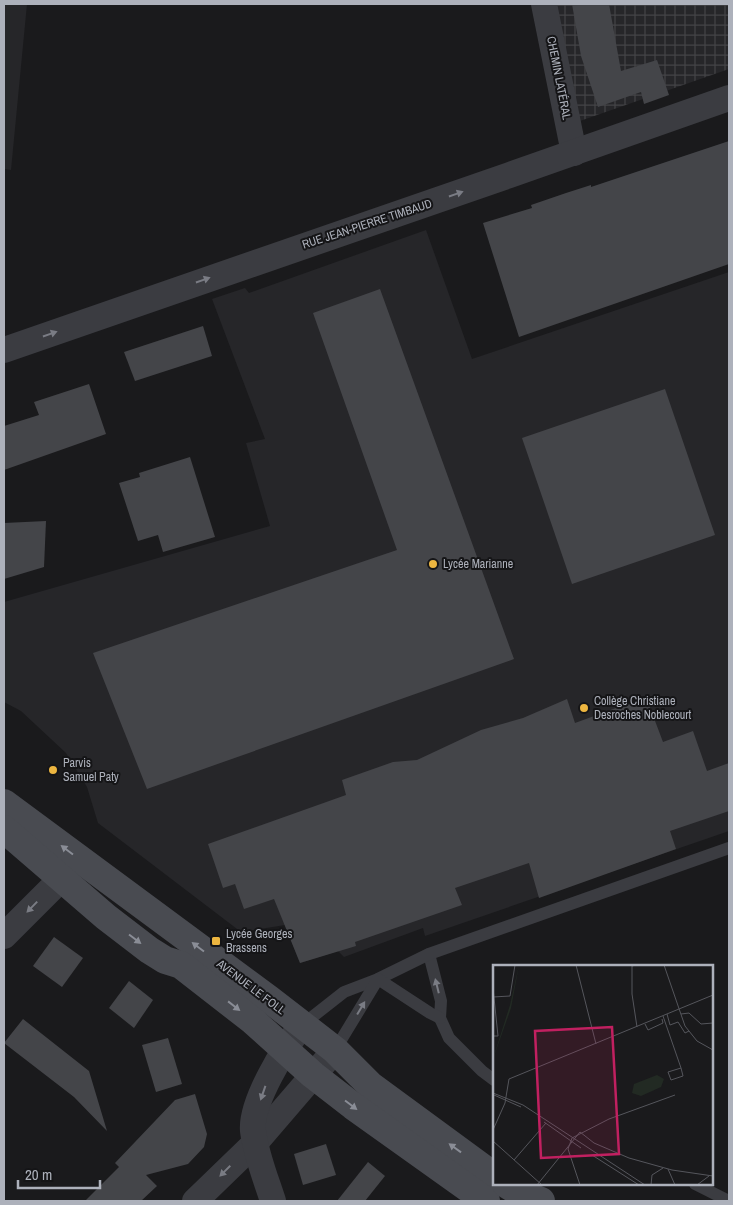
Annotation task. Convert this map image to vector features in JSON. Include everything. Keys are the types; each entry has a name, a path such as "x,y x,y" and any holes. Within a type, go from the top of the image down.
{"main road":[{"name":"AVENUE LE FOLL","path":"4,803 335,1050 370,1085 493,1175"},
{"name":"AVENUE LE FOLL","path":"4,829 106,918 149,950 165,960 181,965 253,1021 313,1075 486,1201"},
{"path":"508,1185 541,1201"}],"street":[{"name":"CHEMIN LATÉRAL","path":"544,4 574,153"},
{"name":"RUE JEAN-PIERRE TIMBAUD","path":"4,350 282,252 430,204 729,98"},
{"path":"4,936 61,879"},
{"path":"273,1201 256,1142 253,1121 269,1075 284,1049 302,1025"},
{"path":"195,1201 256,1142 335,1050"}],"lane":[{"path":"302,1025 344,992 378,979 429,954 729,848"},
{"path":"429,954 441,1001 440,1018 454,1044 493,1079"},
{"path":"378,979 430,1014 440,1018"},
{"path":"335,1050 378,979"},
{"path":"697,1185 729,1201"}],"shaded area":[{"path":"4,4 27,4 11,170 4,169"},
{"path":"555,4 729,4 729,69 577,122"},
{"name":"Lycée Marianne","path":"426,230 472,359 729,272 729,831 425,936 423,928 344,957 338,951 300,963 285,925 241,932 98,823 87,787 66,753 21,711 4,702 4,602 270,526 246,443 265,439 212,299 245,288 249,293"}],"building":[{"path":"572,4 609,4 621,71 657,60 669,95 644,104 641,92 598,107 581,56"},
{"path":"729,141 729,264 519,337 483,223 532,208 531,205 566,193 591,185 591,187"},
{"path":"380,289 514,659 147,789 93,653 397,550 313,313"},
{"path":"203,326 212,356 135,381 124,352"},
{"path":"89,384 106,434 4,470 4,426 39,415 34,402"},
{"path":"665,389 715,535 572,584 522,438"},
{"path":"190,457 215,537 163,552 158,535 138,541 119,483 140,477 139,473"},
{"path":"46,521 44,567 4,579 4,523"},
{"name":"Collège Christiane Desroches Noblecourt","path":"646,697 663,742 693,731 707,771 729,763 729,811 670,831 676,849 539,898 529,863 455,888 462,905 355,942 356,946 300,963 274,899 244,909 235,884 223,888 208,844 346,795 342,780 393,762 417,760 481,730 523,718 567,699 575,723"},
{"path":"54,937 83,958 62,987 33,966"},
{"path":"129,981 153,1000 134,1028 109,1008"},
{"path":"23,1019 89,1071 107,1131 74,1097 4,1043"},
{"path":"168,1038 182,1084 156,1092 142,1045"},
{"path":"195,1094 207,1134 204,1147 188,1164 146,1175 157,1186 141,1201 85,1201 119,1167 115,1163 175,1100"},
{"path":"326,1144 336,1175 303,1185 294,1154"},
{"path":"368,1162 385,1176 365,1201 337,1201"}],"place":[{"name":"Lycée Marianne","path":"433,564"},
{"name":"Collège Christiane Desroches Noblecourt","path":"584,708"},
{"name":"Parvis Samuel Paty","path":"53,770"},
{"name":"Lycée Georges Brassens","path":"216,941"}]}
